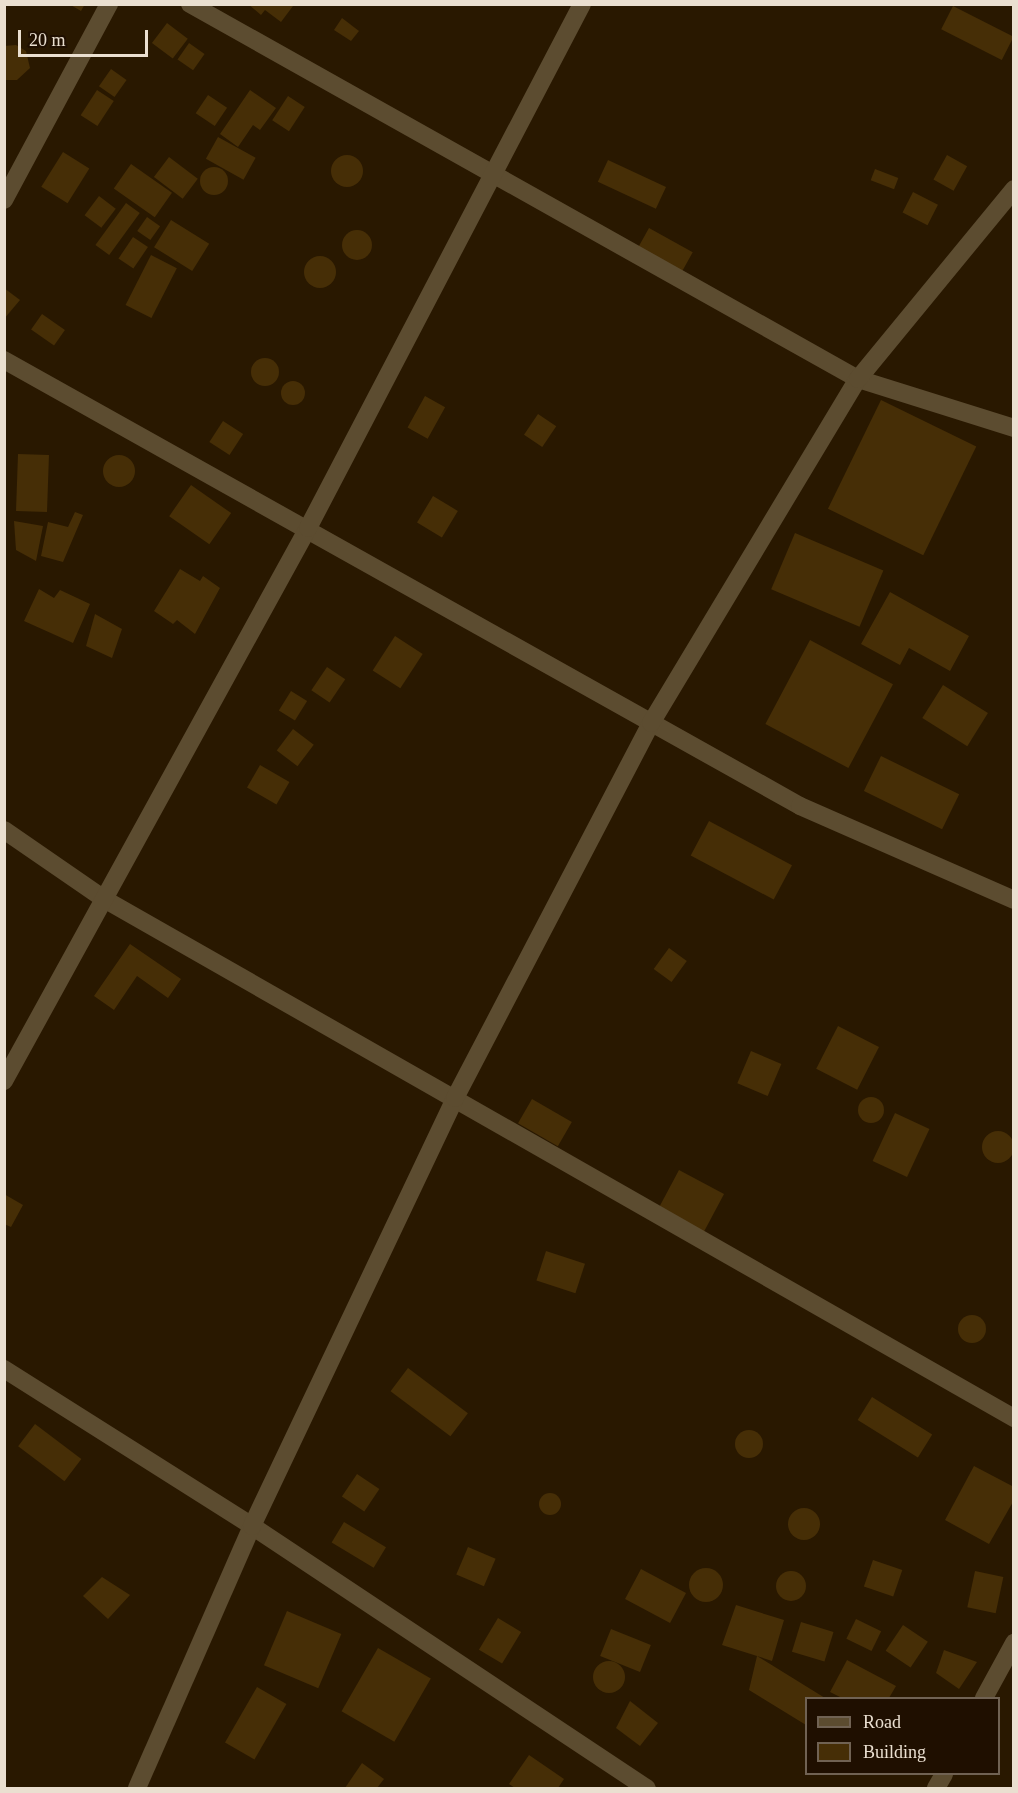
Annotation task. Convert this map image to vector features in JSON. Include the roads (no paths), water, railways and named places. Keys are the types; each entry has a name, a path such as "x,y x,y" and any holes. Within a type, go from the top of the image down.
{"street":[{"path":"4,200 109,4"},
{"path":"190,4 496,173 858,379 1014,428"},
{"path":"4,1081 308,528 496,173 582,4"},
{"path":"137,1788 252,1527 455,1098 651,723 858,379 1014,189"},
{"path":"4,360 308,528 800,806 1014,900"},
{"path":"4,830 104,899 1014,1418"},
{"path":"4,1369 252,1527 647,1788"},
{"path":"985,1697 1014,1643"}]}
